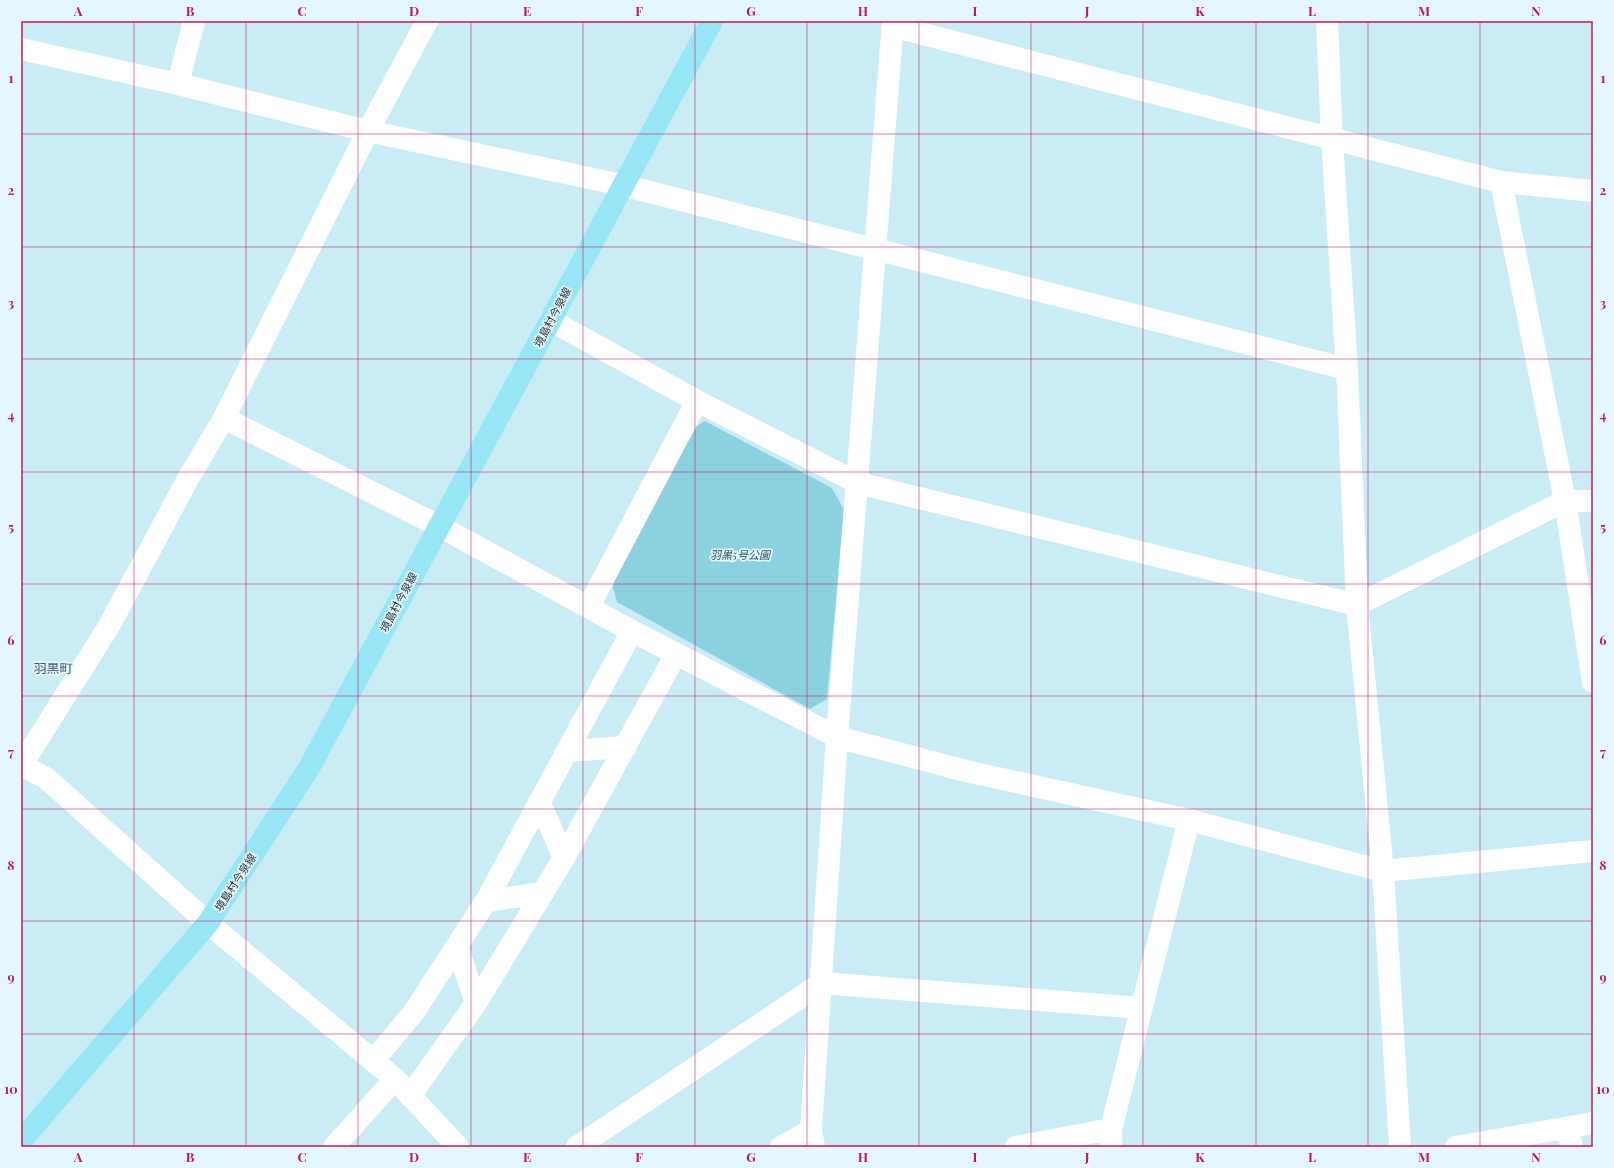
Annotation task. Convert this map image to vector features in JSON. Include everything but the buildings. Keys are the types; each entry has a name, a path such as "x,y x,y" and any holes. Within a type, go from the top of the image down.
{"main road":[{"name":"境島村今泉線","path":"21,1141 208,923 308,768 712,21"}],"street":[{"path":"178,84 194,21"},
{"path":"427,21 368,131 224,418 189,477 109,626 21,765 46,778 208,923 395,1079 458,1147"},
{"path":"1327,21 1332,140 1347,369 1357,606 1383,871 1400,1147"},
{"path":"780,1147 812,1139 837,737 893,24 1332,140 1501,182 1593,191"},
{"path":"21,49 178,84 368,131 622,185 1347,369"},
{"path":"1501,182 1565,501 1593,682"},
{"path":"550,320 697,401 858,483 1357,606 1565,501 1593,501"},
{"path":"589,606 697,401"},
{"path":"224,418 439,526 589,606 632,631 837,737 966,772 1189,820 1383,871 1593,851"},
{"path":"373,1061 414,1012 486,901 632,631"},
{"path":"410,1096 476,1003 564,858 676,654"},
{"path":"567,751 626,747"},
{"path":"539,801 564,858"},
{"path":"1016,1147 1111,1138 1141,1008 1189,820"},
{"path":"486,901 542,893"},
{"path":"457,946 476,1003"},
{"path":"578,1147 822,983 1141,1008"},
{"path":"334,1147 395,1079"},
{"path":"1456,1147 1570,1138 1593,1123"}],"green space":[{"name":"羽黒5号公園","path":"705,421 832,488 844,510 827,699 810,709 617,602 612,584 692,429"}],"district":[{"name":"羽黒町","path":"53,667"}]}
